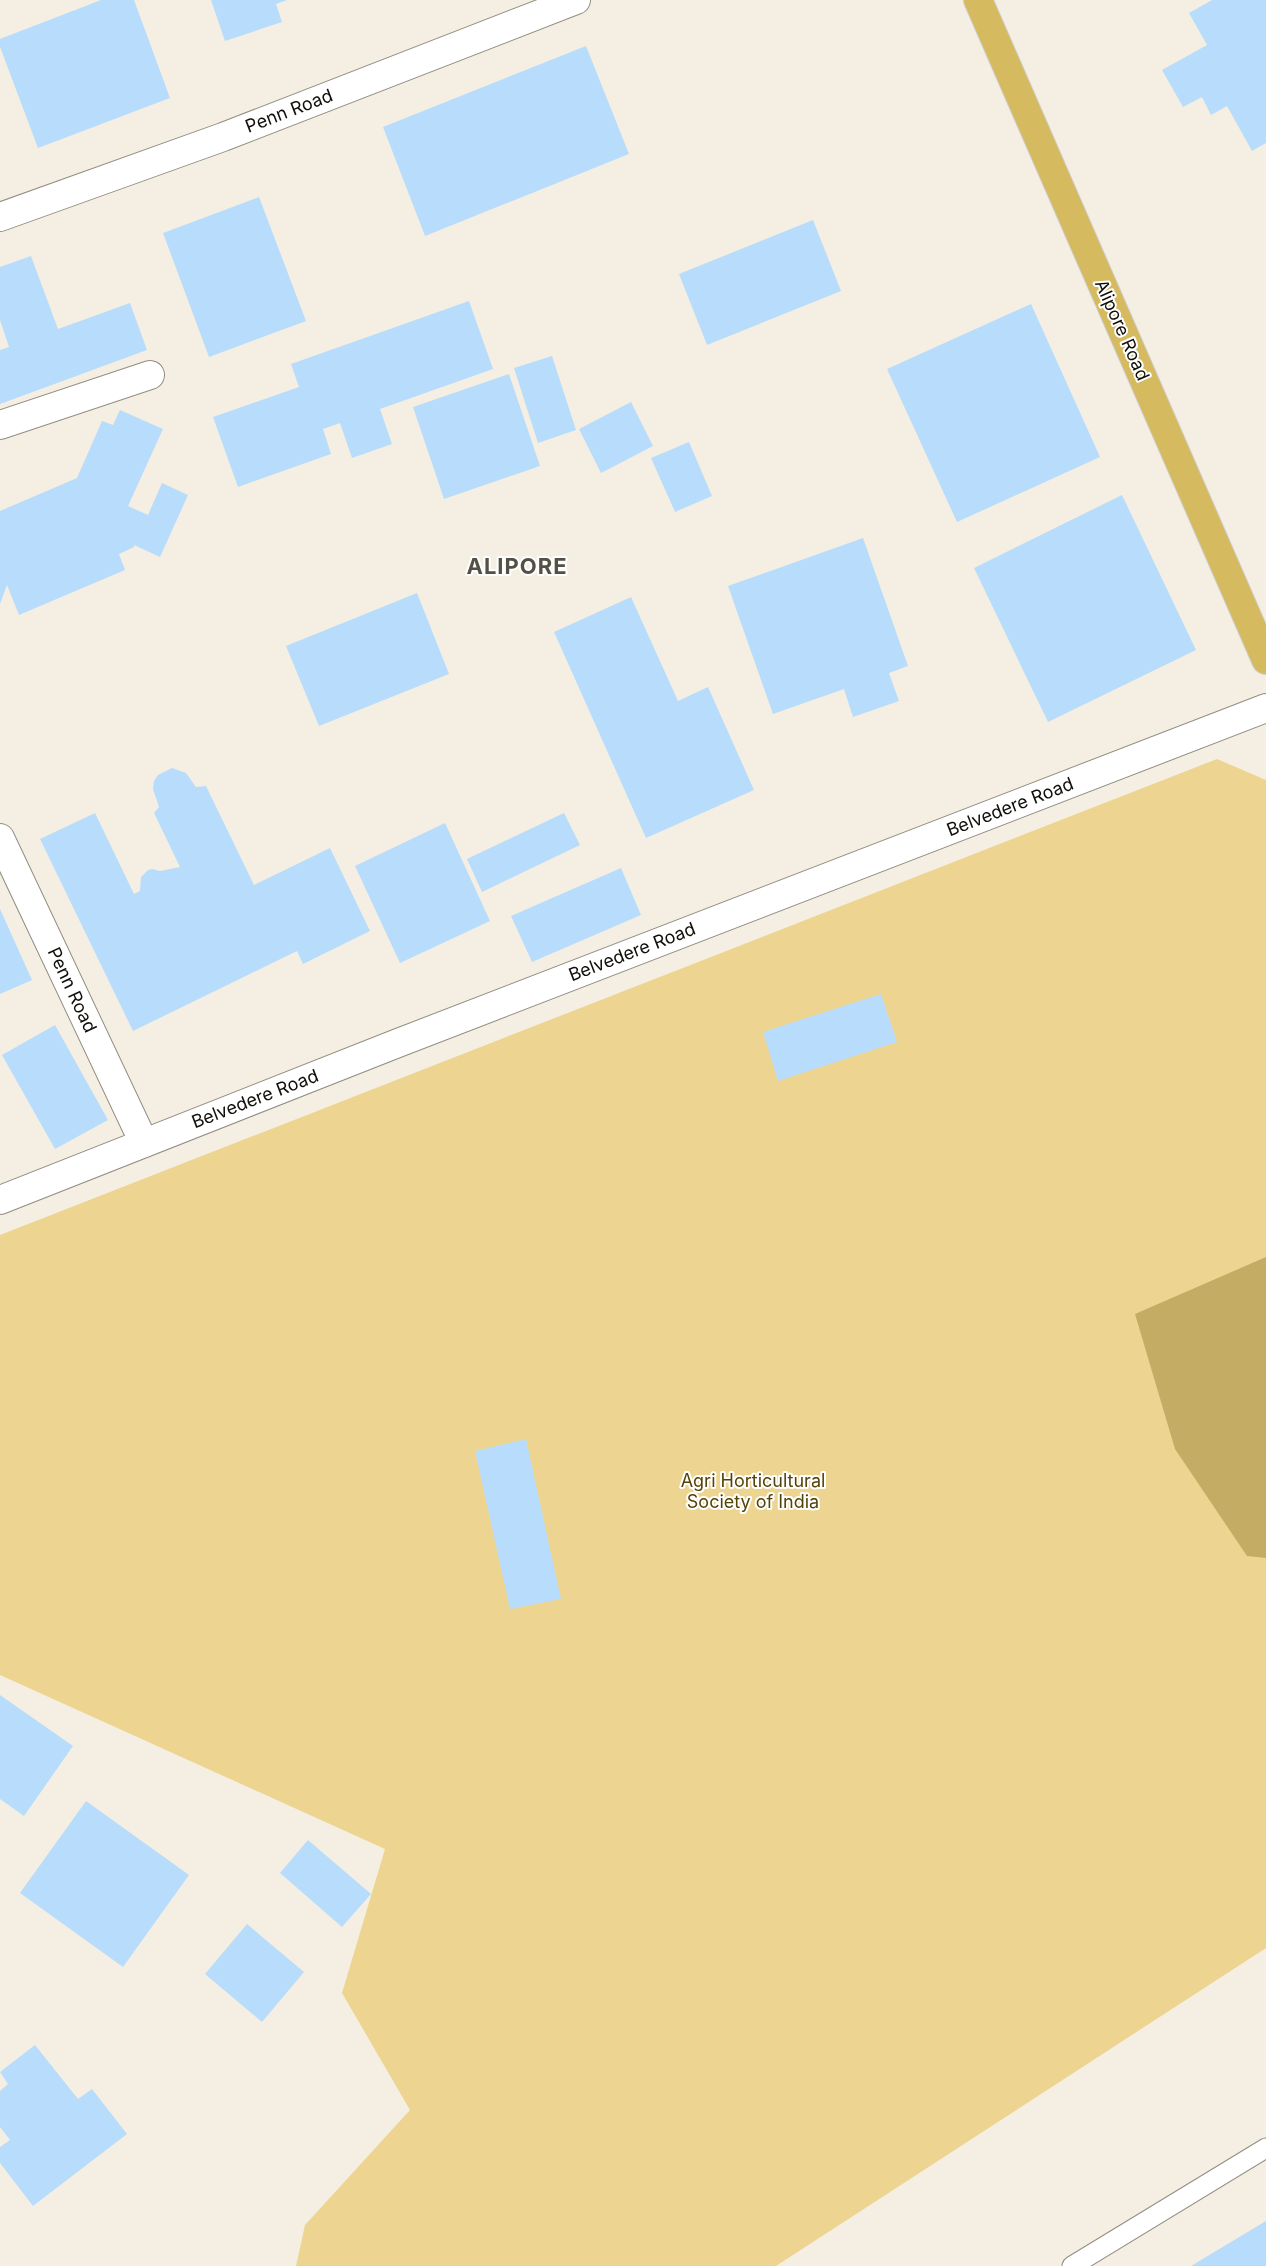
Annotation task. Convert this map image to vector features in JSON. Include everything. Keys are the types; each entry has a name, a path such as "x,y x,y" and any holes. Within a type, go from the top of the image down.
{"highway":[{"name":"Alipore Road","path":"978,0 1266,660"}],"street":[{"name":"Penn Road","path":"0,216 223,137 576,0"},
{"path":"0,425 150,374"},
{"name":"Belvedere Road","path":"0,1200 1266,708"},
{"name":"Penn Road","path":"0,838 144,1143"}],"lane":[{"path":"1072,2266 1266,2148"}],"green space":[{"name":"Agri Horticultural Society of India","path":"1217,759 1266,780 1266,1948 776,2266 296,2266 305,2225 410,2110 342,1993 385,1849 0,1675 0,1235"}],"shaded area":[{"path":"1266,1257 1266,1558 1247,1556 1175,1449 1135,1314"}],"building":[{"path":"101,0 134,0 170,98 38,148 0,47 0,39"},
{"path":"211,0 287,0 276,4 282,22 225,41"},
{"path":"1212,0 1266,0 1266,143 1252,151 1227,106 1211,115 1202,97 1183,107 1162,70 1207,45 1189,13"},
{"path":"586,46 629,154 425,236 383,127"},
{"path":"259,197 306,321 209,357 163,233"},
{"path":"813,220 841,291 707,345 679,274"},
{"path":"31,256 58,329 130,303 147,350 0,404 0,350 9,347 0,320 0,267"},
{"path":"469,301 493,369 380,409 392,444 352,458 340,423 323,429 331,454 238,487 213,417 299,387 291,364"},
{"path":"1031,304 1100,457 957,522 887,369"},
{"path":"552,356 576,430 538,443 514,368"},
{"path":"509,374 540,466 444,499 413,407"},
{"path":"631,402 653,446 601,473 579,429"},
{"path":"120,410 163,429 128,506 148,515 162,483 188,495 160,557 134,545 134,547 119,554 125,570 19,615 7,585 0,604 0,511 77,478 102,421 113,425"},
{"path":"689,442 712,496 675,512 651,458"},
{"path":"1122,495 1196,650 1048,722 974,568"},
{"path":"863,538 908,666 889,673 899,701 853,717 844,689 773,714 728,586"},
{"path":"417,593 449,674 319,726 286,646"},
{"path":"631,597 678,701 708,687 754,790 646,838 554,632"},
{"path":"172,768 186,773 196,787 206,786 254,885 330,848 370,931 303,964 297,951 133,1031 40,839 95,813 134,894 140,891 141,877 148,870 160,871 180,867 154,813 159,807 153,789 154,781 158,775"},
{"path":"564,813 580,845 482,892 467,859"},
{"path":"445,823 490,921 400,963 355,866"},
{"path":"621,868 641,915 532,962 511,916"},
{"path":"0,909 32,980 0,994"},
{"path":"881,994 897,1042 778,1081 763,1032"},
{"path":"55,1025 108,1120 55,1149 2,1055"},
{"path":"526,1439 561,1599 510,1609 475,1451"},
{"path":"0,1695 73,1746 24,1816 0,1799"},
{"path":"86,1801 189,1875 123,1967 20,1893"},
{"path":"308,1840 371,1894 342,1927 280,1873"},
{"path":"247,1924 304,1972 262,2022 205,1974"},
{"path":"35,2045 78,2099 92,2089 127,2134 33,2206 0,2163 0,2147 10,2140 0,2127 0,2091 8,2084 0,2072"},
{"path":"1266,2221 1266,2266 1191,2266"}],"district":[{"name":"ALIPORE","path":"517,566"}]}
